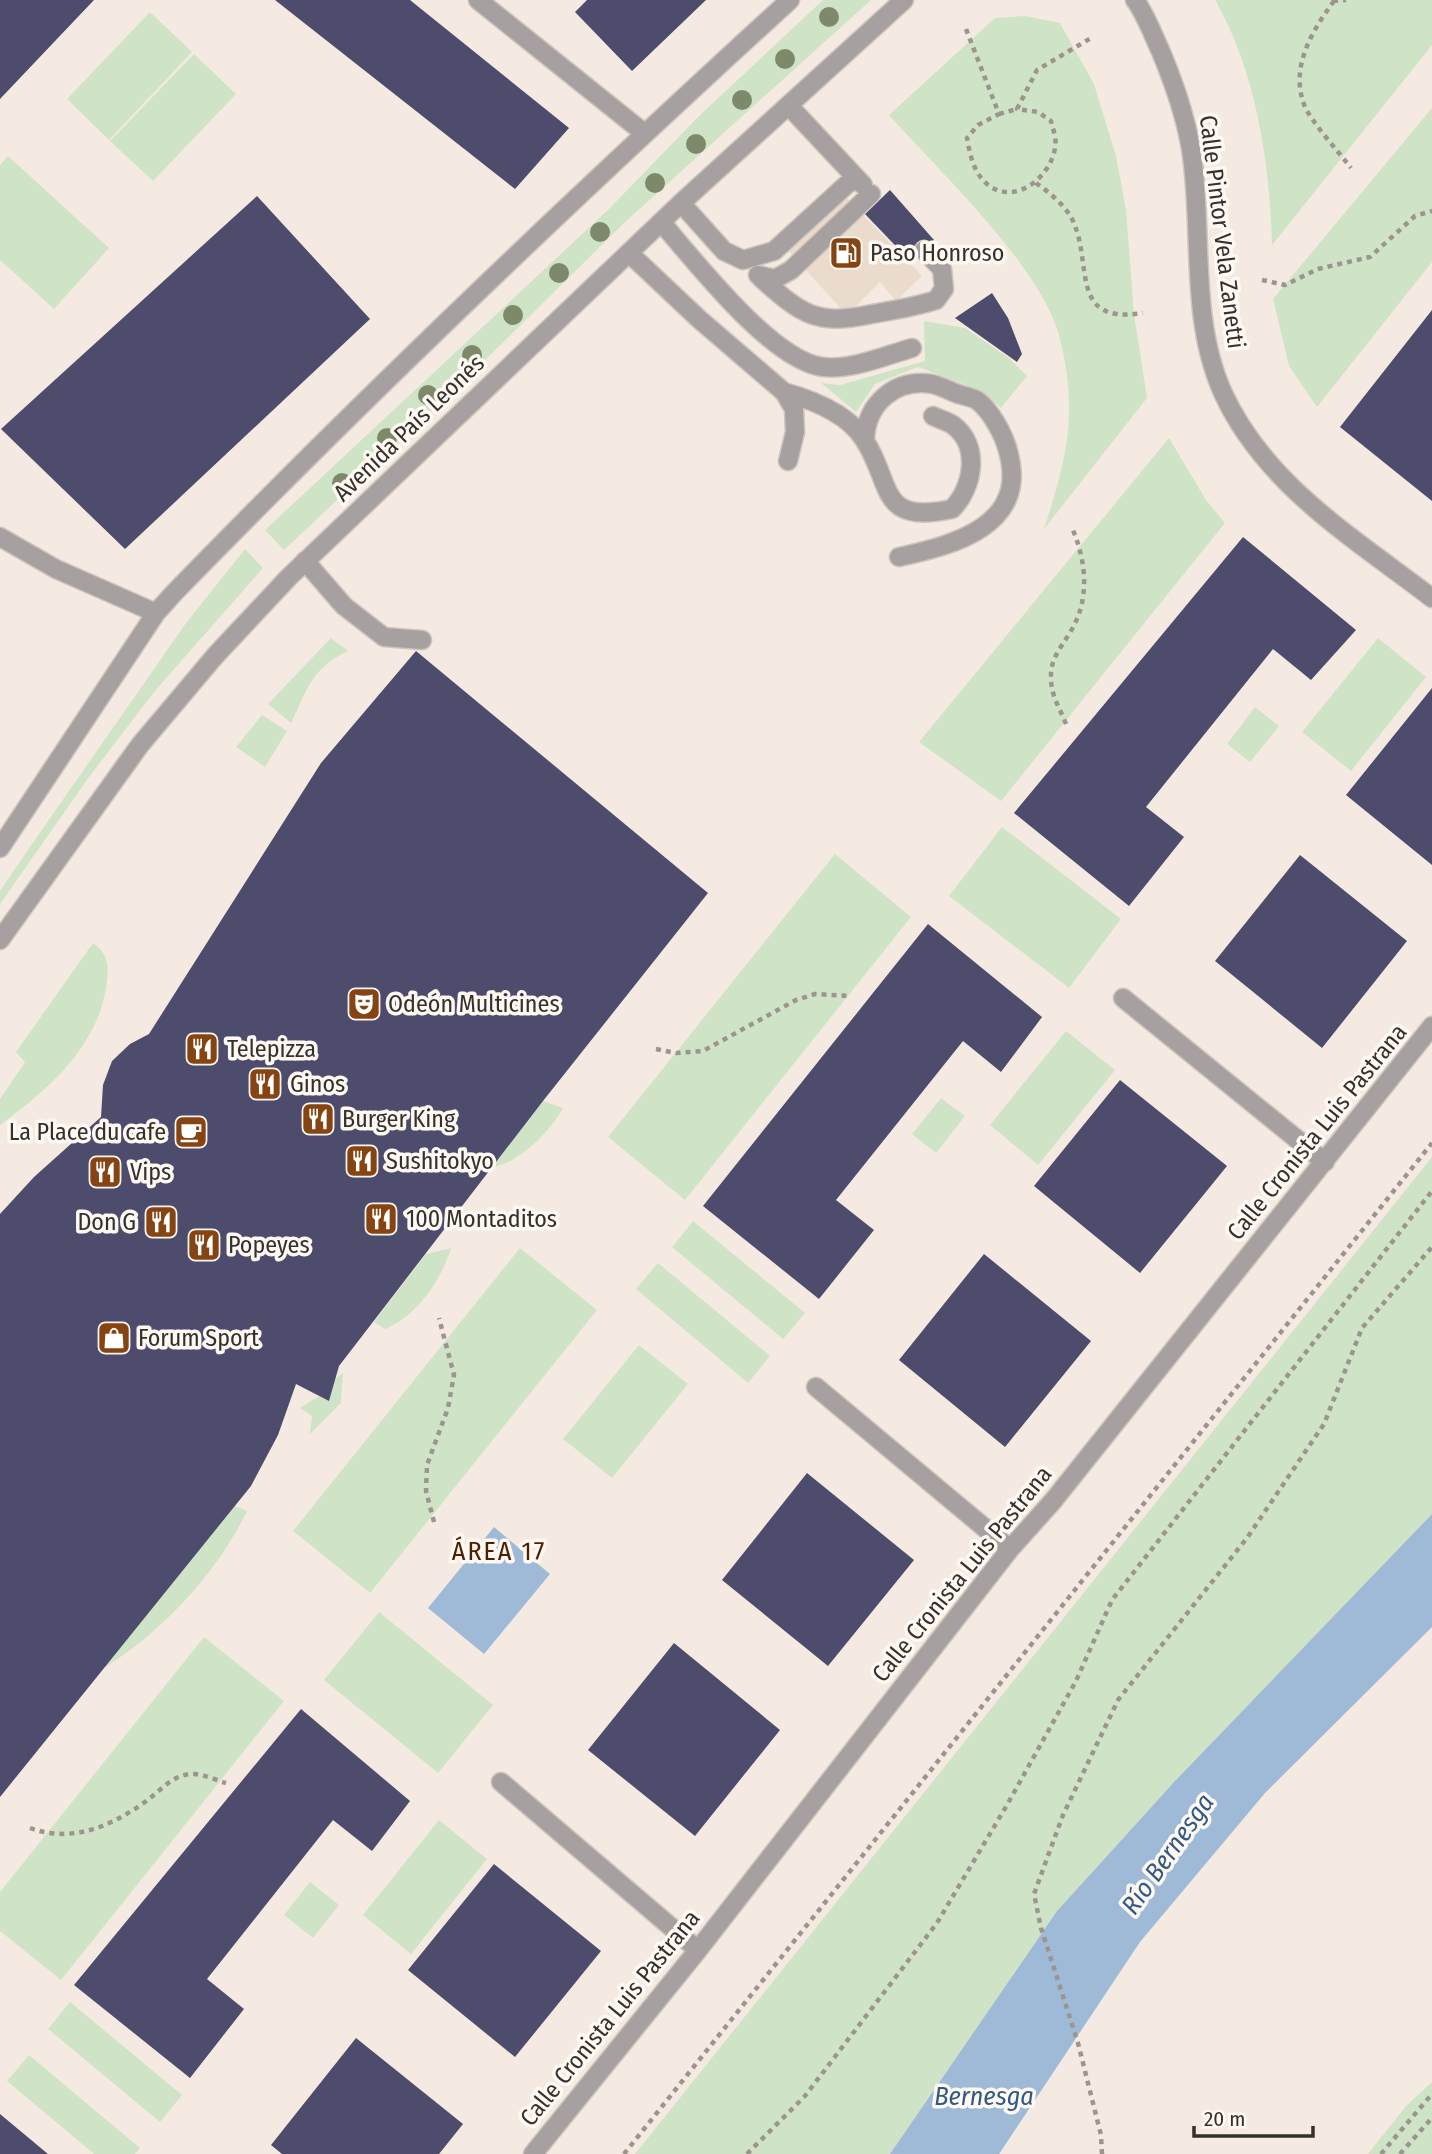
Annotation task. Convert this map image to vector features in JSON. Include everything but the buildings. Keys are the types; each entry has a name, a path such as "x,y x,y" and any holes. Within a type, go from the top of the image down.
{"street":[{"path":"478,0 644,133"},
{"name":"Avenida País Leonés","path":"0,848 156,613 249,516 644,133 790,0"},
{"name":"Avenida País Leonés","path":"0,940 140,745 215,656 305,561 661,222 904,0"},
{"name":"Calle Pintor Vela Zanetti","path":"1135,0 1165,62 1186,123 1193,162 1204,315 1223,392 1250,440 1287,486 1432,598"},
{"path":"761,278 775,279 792,270 875,198 789,106"},
{"path":"743,260 774,251 855,177"},
{"path":"681,204 724,251 743,260 791,306 824,320 853,320 936,300 944,289 942,269 924,250"},
{"path":"661,222 736,307 786,351 803,361 821,367 836,367 912,348"},
{"path":"629,253 699,320 784,392 794,409 795,432 788,461"},
{"path":"865,440 865,425 873,406 886,395 905,385 932,384 978,401 1004,437 1013,468 1006,500 983,529 949,547 900,557"},
{"path":"784,392 809,399 852,424 865,440 888,496 901,508 935,513 952,509 963,498 969,484 969,451 954,425 933,416"},
{"path":"0,537 56,569 156,613"},
{"path":"305,561 344,606 384,637 422,640"},
{"path":"1122,998 1325,1162"},
{"name":"Calle Cronista Luis Pastrana","path":"533,2154 698,1950 1010,1549 1325,1162 1432,1026"},
{"path":"816,1387 1010,1549"},
{"path":"501,1782 698,1950"}],"path":[{"path":"1346,0 1333,1 1313,30 1299,68 1305,106 1351,168"},
{"path":"967,29 999,114"},
{"path":"1017,109 1037,70 1091,38"},
{"path":"1017,109 1038,112 1051,121 1056,145 1050,168 1036,183 1011,192 991,187 978,174 967,138 978,125 999,114 1017,109"},
{"path":"1036,183 1070,217 1077,235 1087,289 1094,303 1104,312 1143,313"},
{"path":"1262,280 1285,285 1318,269 1370,257 1415,216 1432,211"},
{"path":"1066,724 1054,701 1051,677 1055,654 1078,619 1084,599 1085,575 1080,547 1073,530"},
{"path":"656,1049 676,1053 704,1051 796,1000 815,994 851,996"},
{"path":"624,2154 1432,1143"},
{"path":"747,2154 805,2096 937,1923 1076,1681 1112,1600 1432,1192"},
{"path":"1102,2154 1101,2135 1077,2043 1041,1928 1034,1894 1063,1815 1118,1700 1247,1538 1324,1424 1362,1328 1432,1247"},
{"path":"434,1522 426,1491 427,1465 448,1408 454,1375 439,1318"},
{"path":"30,1828 46,1834 73,1835 126,1815 170,1780 194,1774 226,1783"},
{"path":"1381,2154 1432,2094"},
{"path":"1400,2154 1432,2118"}],"shaded area":[{"name":"Paso Honroso","path":"837,188 922,276 896,301 880,282 847,315 782,244"}],"green space":[{"path":"823,0 871,0 624,223 467,378 284,550 265,530 609,209 698,117"},
{"path":"1215,0 1432,0 1432,45 1272,245 1264,151 1251,87 1229,28"},
{"path":"150,12 192,52 109,140 67,99"},
{"path":"1025,16 1060,23 1094,84 1116,156 1126,210 1134,314 1147,398 1044,529 1061,472 1068,429 1068,382 1057,329 1045,302 1007,246 889,115 995,18"},
{"path":"194,54 236,94 153,181 110,141"},
{"path":"1432,108 1432,262 1317,407 1289,366 1273,299"},
{"path":"8,156 109,248 54,309 0,260 0,165"},
{"path":"924,321 965,328 1009,358 1027,376 1001,408 982,391 918,367 875,384 856,412 821,383 840,385 925,361"},
{"path":"1169,438 1206,500 1225,523 1001,801 919,742"},
{"path":"245,549 263,568 154,692 89,777 0,904 0,891 23,857 186,623"},
{"path":"331,638 348,651 326,664 312,680 291,723 268,704"},
{"path":"1378,638 1426,677 1351,771 1302,732"},
{"path":"1255,707 1279,726 1250,762 1227,744"},
{"path":"262,715 287,731 265,767 236,747"},
{"path":"1002,827 1121,919 1069,988 949,896"},
{"path":"835,854 911,917 685,1200 608,1137"},
{"path":"93,943 104,955 108,969 102,1004 94,1025 83,1045 54,1080 0,1125 0,1099 25,1062 16,1052"},
{"path":"1066,1031 1115,1070 1038,1165 990,1125"},
{"path":"941,1098 965,1116 936,1153 912,1134"},
{"path":"543,1101 563,1108 550,1127 523,1153 491,1168"},
{"path":"1432,1157 1432,1514 1175,1781 1057,1911 890,2154 635,2154"},
{"path":"693,1221 805,1313 783,1339 672,1247"},
{"path":"451,1248 434,1284 407,1316 385,1329 374,1322 426,1254"},
{"path":"520,1248 597,1310 370,1593 293,1531"},
{"path":"658,1263 770,1356 748,1383 636,1289"},
{"path":"639,1345 688,1384 612,1478 563,1439"},
{"path":"343,1373 341,1403 310,1434 312,1416 300,1408 319,1396 329,1400 336,1378"},
{"path":"235,1506 247,1511 235,1534 204,1578 147,1637 104,1668"},
{"path":"379,1612 493,1705 438,1773 324,1680"},
{"path":"204,1637 284,1701 61,1980 0,1931 0,1892"},
{"path":"439,1820 487,1859 411,1954 363,1915"},
{"path":"310,1882 339,1905 313,1938 284,1915"},
{"path":"70,2002 182,2095 160,2122 48,2029"},
{"path":"29,2055 140,2148 135,2154 94,2154 7,2081"},
{"path":"1432,2082 1432,2154 1368,2154 1406,2106"}],"water":[{"name":"Bernesga","path":"1432,1514 1432,1627 1265,1793 1140,1942 999,2154 890,2154 1057,1911 1175,1781"},
{"path":"494,1527 550,1574 484,1654 428,1608"}],"place":[{"name":"Paso Honroso","path":"846,253"},
{"name":"Odeón Multicines","path":"364,1004"},
{"name":"Telepizza","path":"202,1049"},
{"name":"Ginos","path":"265,1084"},
{"name":"Burger King","path":"318,1119"},
{"name":"La Place du cafe","path":"191,1132"},
{"name":"Sushitokyo","path":"362,1161"},
{"name":"Vips","path":"105,1172"},
{"name":"100 Montaditos","path":"381,1219"},
{"name":"Don G","path":"161,1222"},
{"name":"Popeyes","path":"204,1245"},
{"name":"Forum Sport","path":"114,1338"}],"district":[{"name":"ÁREA 17","path":"499,1551"}],"water label":[{"name":"Río Bernesga","path":"1168,1854"}]}
